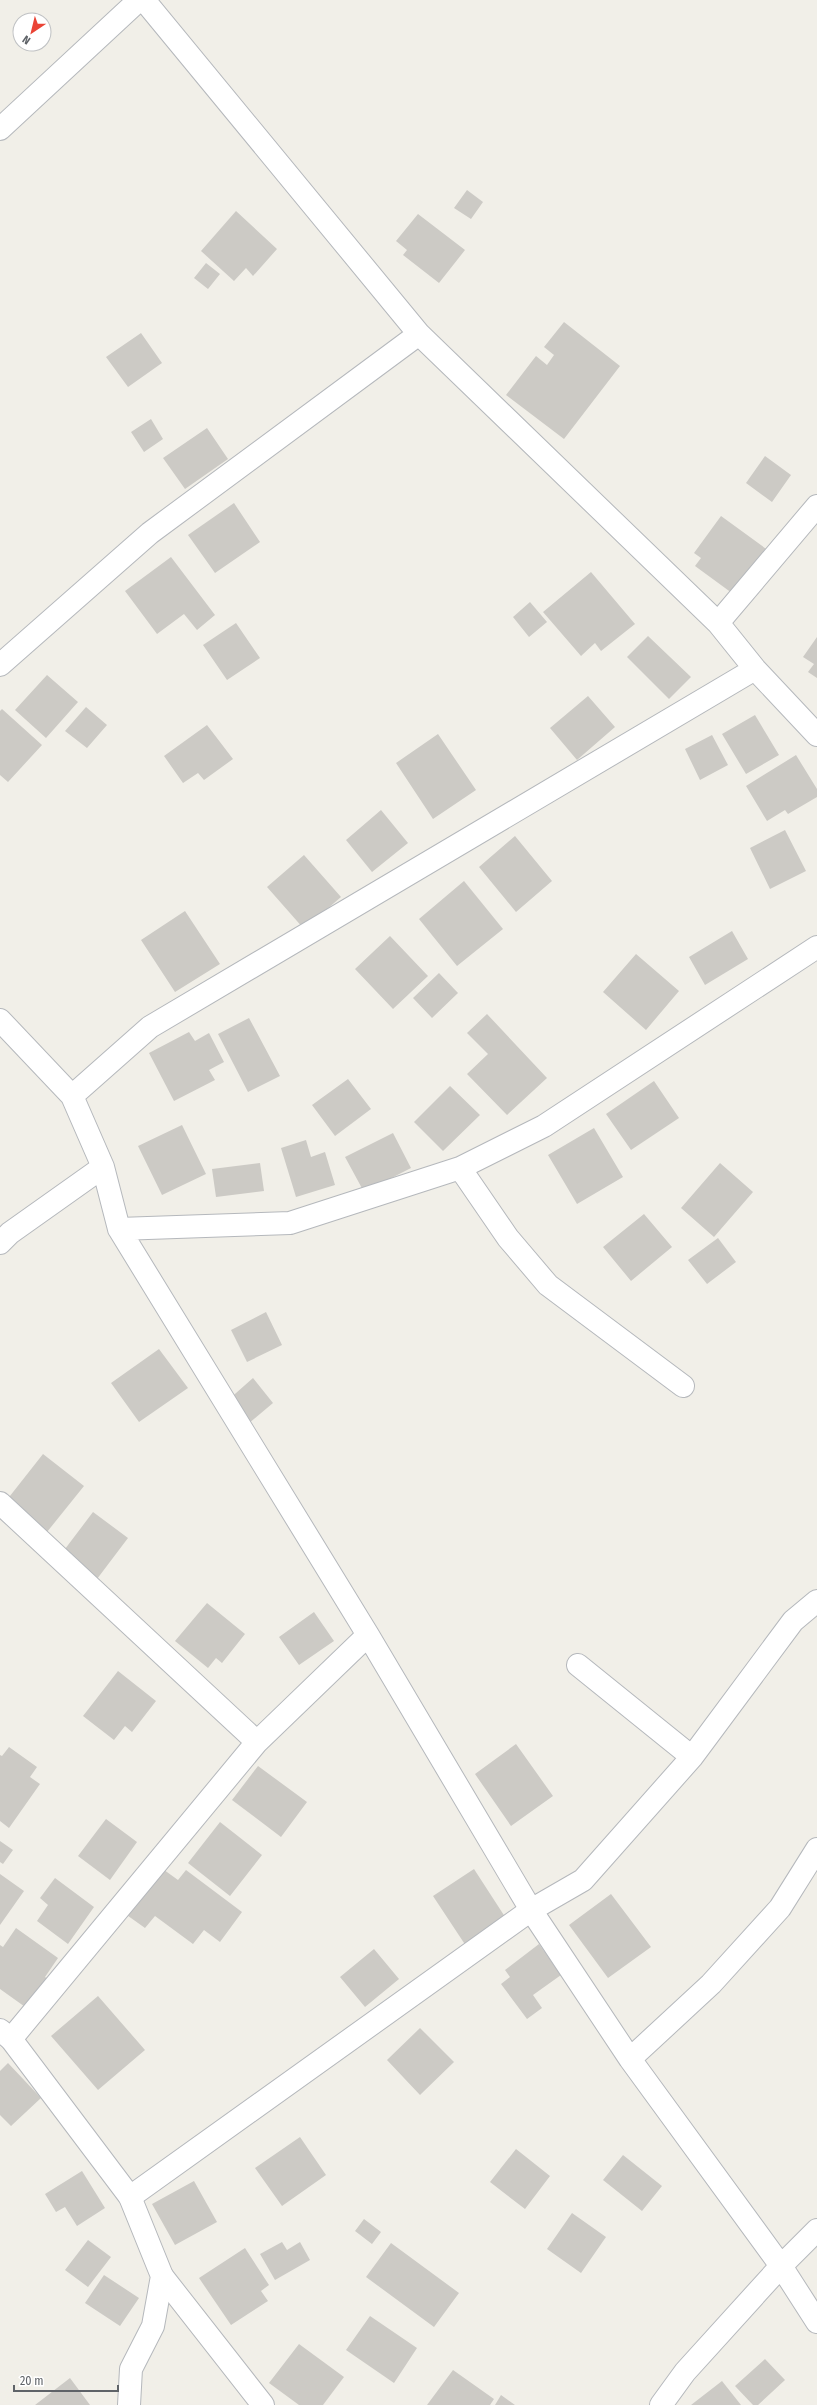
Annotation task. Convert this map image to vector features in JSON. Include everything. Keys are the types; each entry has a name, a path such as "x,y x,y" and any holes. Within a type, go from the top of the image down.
{"street":[{"path":"0,129 138,0"},
{"path":"144,0 419,334 718,623 756,669 817,735"},
{"path":"0,665 150,533 419,334"},
{"path":"718,623 817,506"},
{"path":"72,1096 150,1027 756,669"},
{"path":"119,1229 290,1223 460,1168 544,1126 817,947"},
{"path":"0,1020 72,1096 102,1167 119,1229 368,1635 531,1910 630,2059 781,2266 817,2322"},
{"path":"0,1243 10,1233 102,1167"},
{"path":"460,1168 508,1238 548,1285 683,1386"},
{"path":"0,1503 257,1742"},
{"path":"130,2197 531,1910 583,1880 692,1757 769,1651 794,1621 817,1601"},
{"path":"263,2405 162,2276 130,2197 6,2035 257,1742 368,1635"},
{"path":"578,1665 692,1757"},
{"path":"630,2059 711,1984 780,1908 817,1849"},
{"path":"661,2405 685,2372 781,2266 817,2230"},
{"path":"129,2405 131,2369 153,2326 162,2276"}],"building":[{"path":"467,190 483,202 471,219 454,208"},
{"path":"236,211 277,249 253,276 246,268 234,281 201,251"},
{"path":"418,214 465,250 439,283 403,255 407,250 396,241"},
{"path":"206,263 220,274 208,289 194,278"},
{"path":"564,322 620,366 564,439 506,395 536,356 547,365 554,355 544,347"},
{"path":"141,333 162,363 128,387 106,357"},
{"path":"151,419 163,439 144,452 131,432"},
{"path":"207,428 228,459 185,489 163,458"},
{"path":"765,456 791,475 772,502 746,483"},
{"path":"234,503 260,542 215,573 188,535"},
{"path":"721,516 769,551 736,596 695,566 701,558 694,553"},
{"path":"171,557 215,615 197,630 184,614 157,634 125,591"},
{"path":"591,572 635,624 601,651 595,643 581,656 543,612"},
{"path":"530,602 547,622 529,637 513,617"},
{"path":"236,623 260,658 227,680 203,645"},
{"path":"648,636 691,677 669,699 627,657"},
{"path":"817,637 817,678 808,672 814,664 803,657"},
{"path":"47,675 78,702 46,738 15,710"},
{"path":"588,696 615,727 577,760 550,728"},
{"path":"86,707 107,725 87,748 65,731"},
{"path":"2,709 42,745 8,782 0,775 0,711"},
{"path":"755,715 779,755 746,774 722,734"},
{"path":"207,725 233,759 204,780 198,773 183,783 164,756"},
{"path":"438,734 476,790 433,819 396,763"},
{"path":"712,735 728,765 700,780 685,749"},
{"path":"796,755 817,789 817,797 788,814 785,810 767,821 746,786"},
{"path":"381,810 408,843 372,872 346,840"},
{"path":"785,830 806,871 770,889 750,848"},
{"path":"515,836 552,881 516,912 479,867"},
{"path":"304,855 341,897 304,929 267,887"},
{"path":"464,881 503,929 457,966 419,919"},
{"path":"185,911 220,964 175,992 141,940"},
{"path":"732,931 748,959 705,985 689,957"},
{"path":"390,936 428,976 393,1009 355,969"},
{"path":"636,954 679,991 646,1030 603,992"},
{"path":"439,973 458,993 432,1018 413,998"},
{"path":"487,1014 547,1078 507,1115 467,1074 488,1054 467,1033"},
{"path":"249,1018 280,1076 248,1092 218,1034"},
{"path":"189,1032 195,1041 209,1033 224,1062 209,1070 215,1080 174,1101 149,1053"},
{"path":"348,1079 371,1109 335,1136 312,1105"},
{"path":"654,1081 679,1118 631,1150 606,1114"},
{"path":"450,1086 480,1115 443,1151 414,1122"},
{"path":"182,1125 206,1174 162,1195 138,1146"},
{"path":"594,1128 623,1177 577,1204 548,1155"},
{"path":"393,1133 411,1168 364,1192 345,1157"},
{"path":"306,1140 311,1157 325,1152 335,1185 296,1197 281,1148"},
{"path":"260,1163 264,1191 216,1197 212,1169"},
{"path":"720,1163 753,1192 714,1237 681,1208"},
{"path":"644,1214 672,1247 631,1281 603,1247"},
{"path":"718,1238 736,1262 707,1284 688,1260"},
{"path":"266,1312 282,1345 247,1362 231,1330"},
{"path":"159,1349 188,1388 139,1422 111,1383"},
{"path":"253,1378 273,1403 248,1424 227,1401"},
{"path":"43,1454 84,1486 47,1532 6,1501"},
{"path":"93,1512 128,1538 97,1579 62,1553"},
{"path":"207,1603 245,1634 222,1663 216,1658 208,1668 175,1641"},
{"path":"314,1612 334,1641 299,1665 279,1637"},
{"path":"118,1671 156,1701 132,1732 125,1726 114,1740 83,1716"},
{"path":"516,1744 553,1796 511,1826 475,1774"},
{"path":"9,1747 37,1767 30,1777 40,1784 9,1828 0,1821 0,1755 2,1756"},
{"path":"258,1766 307,1802 281,1837 232,1800"},
{"path":"106,1819 137,1842 110,1880 78,1856"},
{"path":"220,1822 262,1855 230,1896 188,1863"},
{"path":"0,1841 13,1850 3,1864 0,1862"},
{"path":"160,1867 178,1880 186,1870 242,1912 220,1942 204,1930 193,1944 155,1916 145,1928 124,1913"},
{"path":"474,1869 509,1923 468,1949 433,1896"},
{"path":"0,1874 24,1891 0,1925"},
{"path":"55,1878 94,1907 68,1944 37,1921 48,1905 40,1898"},
{"path":"611,1894 651,1947 608,1978 569,1925"},
{"path":"16,1928 58,1958 45,1977 49,1980 28,2009 0,1989 0,1945 3,1947"},
{"path":"539,1944 561,1975 533,1995 542,2008 527,2019 501,1984 510,1977 505,1970"},
{"path":"374,1949 399,1979 365,2007 340,1977"},
{"path":"98,1996 145,2050 98,2090 51,2036"},
{"path":"420,2028 454,2062 420,2095 387,2060"},
{"path":"8,2063 41,2098 11,2126 0,2115 0,2071"},
{"path":"300,2137 326,2175 282,2206 255,2168"},
{"path":"516,2149 550,2176 525,2209 490,2182"},
{"path":"623,2155 662,2186 642,2211 603,2180"},
{"path":"82,2171 105,2208 77,2226 65,2207 56,2212 45,2194"},
{"path":"194,2181 217,2222 175,2245 152,2204"},
{"path":"572,2213 606,2237 581,2273 547,2249"},
{"path":"364,2219 381,2232 372,2244 355,2231"},
{"path":"88,2240 111,2257 88,2287 65,2270"},
{"path":"282,2242 287,2250 300,2242 310,2260 275,2280 260,2254"},
{"path":"391,2243 459,2293 434,2327 366,2277"},
{"path":"245,2248 269,2285 261,2291 268,2301 231,2325 199,2278"},
{"path":"104,2275 139,2298 120,2326 85,2303"},
{"path":"370,2316 417,2348 394,2383 346,2350"},
{"path":"299,2344 344,2377 323,2405 299,2405 269,2383"},
{"path":"765,2359 785,2380 758,2405 753,2405 735,2386"},
{"path":"453,2370 494,2399 490,2405 427,2405"},
{"path":"70,2378 90,2405 35,2405"},
{"path":"722,2381 741,2405 691,2405"},
{"path":"501,2395 515,2405 495,2405"}]}
